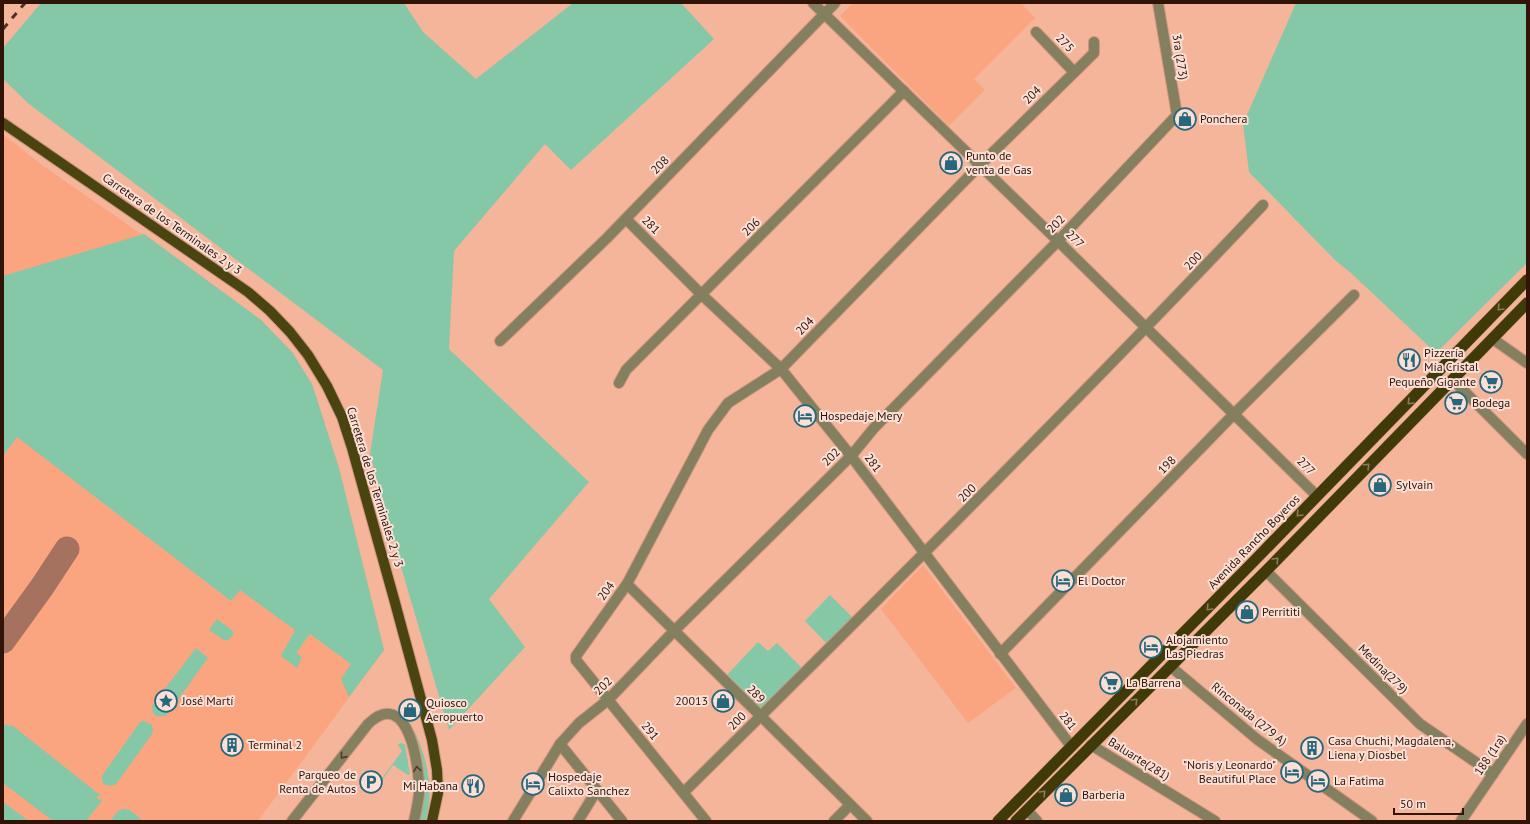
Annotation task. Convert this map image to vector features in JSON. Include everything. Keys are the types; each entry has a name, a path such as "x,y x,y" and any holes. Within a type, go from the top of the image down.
{"highway":[{"name":"Avenida Rancho Boyeros","path":"998,821 1178,640 1527,280"},
{"path":"1016,821 1266,571 1334,499 1453,380 1527,303"}],"main road":[{"name":"Carretera de los Terminales 2 y 3","path":"3,123 248,292 270,311 290,332 308,356 327,386 342,417 352,448 432,740 437,770 438,793 432,821"}],"street":[{"name":"277","path":"813,3 1058,240 1318,496"},
{"name":"208","path":"500,341 626,218 835,3"},
{"name":"3ra (273)","path":"1158,3 1177,115"},
{"name":"275","path":"1036,32 1074,72"},
{"name":"204","path":"575,658 627,584 708,430 728,403 782,370 980,165 1094,54 1094,42"},
{"name":"206","path":"619,383 626,370 904,91"},
{"name":"202","path":"513,821 560,744 579,723 608,700 674,631 851,456 874,428 1058,240 1177,115"},
{"name":"200","path":"684,792 925,553 1147,328 1263,206"},
{"name":"281","path":"626,218 702,295 782,370 851,456 1071,746"},
{"name":"198","path":"1000,654 1234,414 1354,295"},
{"path":"1493,339 1527,363"},
{"path":"1453,380 1527,454"},
{"name":"Medina(279)","path":"1266,571 1420,724 1493,774"},
{"name":"289","path":"627,584 867,821"},
{"name":"291","path":"575,658 706,821"},
{"name":"Rinconada (279 A)","path":"1170,666 1258,740 1372,821"},
{"path":"292,821 368,724 380,716 390,714 402,721 408,730 412,743 418,774 419,793 414,821"},
{"name":"188 (1ra)","path":"1461,821 1527,724"},
{"path":"560,744 622,821"},
{"name":"Baluarte(281)","path":"1091,745 1215,821"},
{"path":"578,821 597,790"},
{"path":"834,821 850,805"},
{"path":"1027,810 1037,821"}],"shaded area":[{"path":"853,3 1021,3 1035,18 974,79 985,90 949,126 840,16"},
{"path":"3,134 42,165 141,234 144,234 261,320 292,352 312,384 339,468 384,650 258,821 3,821"},
{"path":"923,565 1016,688 968,723 881,609"}],"green space":[{"path":"41,3 404,3 423,32 476,79 573,3 681,3 714,39 571,170 545,144 454,251 449,349 589,482 489,599 525,647 449,730 389,526 370,454 383,370 29,104 3,79 3,48"},
{"path":"1296,3 1527,3 1527,263 1436,353 1351,273 1336,261 1249,172 1243,124"},
{"path":"144,234 261,320 292,352 312,384 339,468 384,650 349,697 341,679 351,664 310,634 296,653 302,657 297,668 281,656 295,630 240,590 231,601 17,437 3,456 3,276"},
{"path":"830,595 853,618 828,645 805,621"},
{"path":"217,619 233,631 233,634 229,640 224,640 209,630"},
{"path":"758,642 768,651 777,643 803,669 762,712 726,676"},
{"path":"196,648 208,658 166,716 156,716 153,713 152,706"},
{"path":"144,721 152,725 152,734 116,784 104,784 102,776 140,722"},
{"path":"3,724 13,726 100,795 97,796 97,798 99,800 102,798 101,802 86,821 53,821 3,783"},
{"path":"414,730 423,752 428,775 429,798 425,821 419,821 422,809 423,787 421,764"},
{"path":"402,743 405,745 410,774 408,775 393,765 381,782 380,781 402,751 398,744"},
{"path":"3,802 29,821 3,821"},
{"path":"124,809 130,810 143,821 110,821 118,811"}],"taxiway":[{"path":"3,641 67,549"}],"railway":[{"path":"3,29 25,3"}],"place":[{"name":"Ponchera","path":"1185,119"},
{"name":"Punto de venta de Gas","path":"951,163"},
{"name":"Pizzería Mía Cristal","path":"1409,360"},
{"name":"Pequeño Gigante","path":"1491,382"},
{"name":"Bodega","path":"1456,403"},
{"name":"Hospedaje Mery","path":"805,416"},
{"name":"Sylvain","path":"1380,485"},
{"name":"El Doctor","path":"1063,581"},
{"name":"Perrititi","path":"1247,612"},
{"name":"Alojamiento Las Piedras","path":"1151,647"},
{"name":"La Barrena","path":"1111,683"},
{"name":"José Martí","path":"166,701"},
{"name":"20013","path":"723,701"},
{"name":"Quiosco Aeropuerto","path":"410,710"},
{"name":"Terminal 2","path":"232,745"},
{"name":"Casa Chuchi, Magdalena, Liena y Diosbel","path":"1312,748"},
{"name":"\"Noris y Leonardo\" Beautiful Place","path":"1292,772"},
{"name":"La Fatima","path":"1318,781"},
{"name":"Parqueo de Renta de Autos","path":"371,782"},
{"name":"Hospedaje Calixto Sanchez","path":"533,784"},
{"name":"Mi Habana","path":"473,786"},
{"name":"Barberia","path":"1066,795"}]}
